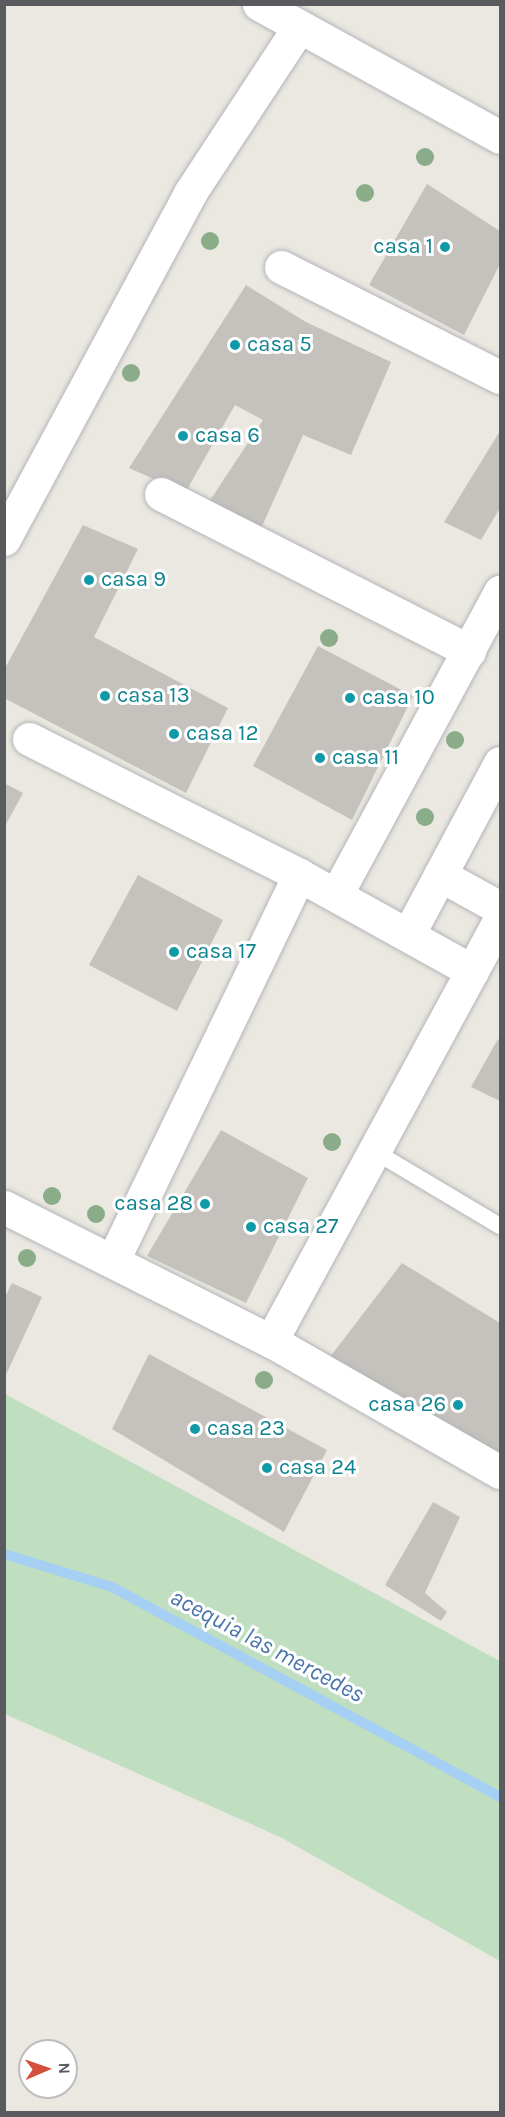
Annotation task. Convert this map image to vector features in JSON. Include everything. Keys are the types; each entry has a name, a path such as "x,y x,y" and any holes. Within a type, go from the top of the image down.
{"street":[{"path":"259,4 501,137"},
{"path":"4,539 190,193 299,27"},
{"path":"281,267 501,376"},
{"path":"161,494 469,651"},
{"path":"336,895 501,592"},
{"path":"29,739 299,875 472,970"},
{"path":"408,935 501,763"},
{"path":"113,1260 299,875"},
{"path":"440,875 501,908"},
{"path":"271,1341 501,919"},
{"path":"4,1208 113,1260 271,1341 501,1472"}],"lane":[{"path":"374,1151 501,1227"}],"green space":[{"path":"5,1394 500,1661 500,1961 282,1838 5,1714"}],"building":[{"name":"casa 1","path":"427,184 500,231 500,264 464,335 369,285"},
{"path":"246,285 306,322 391,362 351,455 303,435 259,533 205,508 263,420 235,405 185,493 129,468"},
{"path":"500,431 500,508 481,540 444,522"},
{"path":"83,525 138,549 94,637 228,708 186,793 4,698 4,670"},
{"path":"318,646 413,696 352,820 253,766"},
{"path":"4,783 23,793 4,828"},
{"path":"138,875 223,920 177,1011 89,965"},
{"path":"498,1039 500,1041 500,1101 471,1087"},
{"path":"221,1130 308,1178 246,1303 147,1256"},
{"name":"casa 26","path":"402,1263 500,1323 500,1454 330,1357"},
{"path":"12,1283 42,1297 5,1377 5,1297"},
{"path":"149,1354 327,1450 284,1532 112,1429"},
{"path":"433,1502 460,1517 425,1593 447,1612 441,1621 385,1585"}],"waterway":[{"name":"acequia las mercedes","path":"4,1554 112,1587 500,1797"}],"place":[{"name":"casa 1","path":"445,247"},
{"name":"casa 5","path":"235,345"},
{"name":"casa 6","path":"183,436"},
{"name":"casa 9","path":"89,580"},
{"name":"casa 13","path":"105,696"},
{"name":"casa 10","path":"350,698"},
{"name":"casa 12","path":"174,734"},
{"name":"casa 11","path":"320,758"},
{"name":"casa 17","path":"174,952"},
{"name":"casa 28","path":"205,1204"},
{"name":"casa 27","path":"251,1227"},
{"name":"casa 26","path":"458,1405"},
{"name":"casa 23","path":"195,1429"},
{"name":"casa 24","path":"267,1468"}]}
